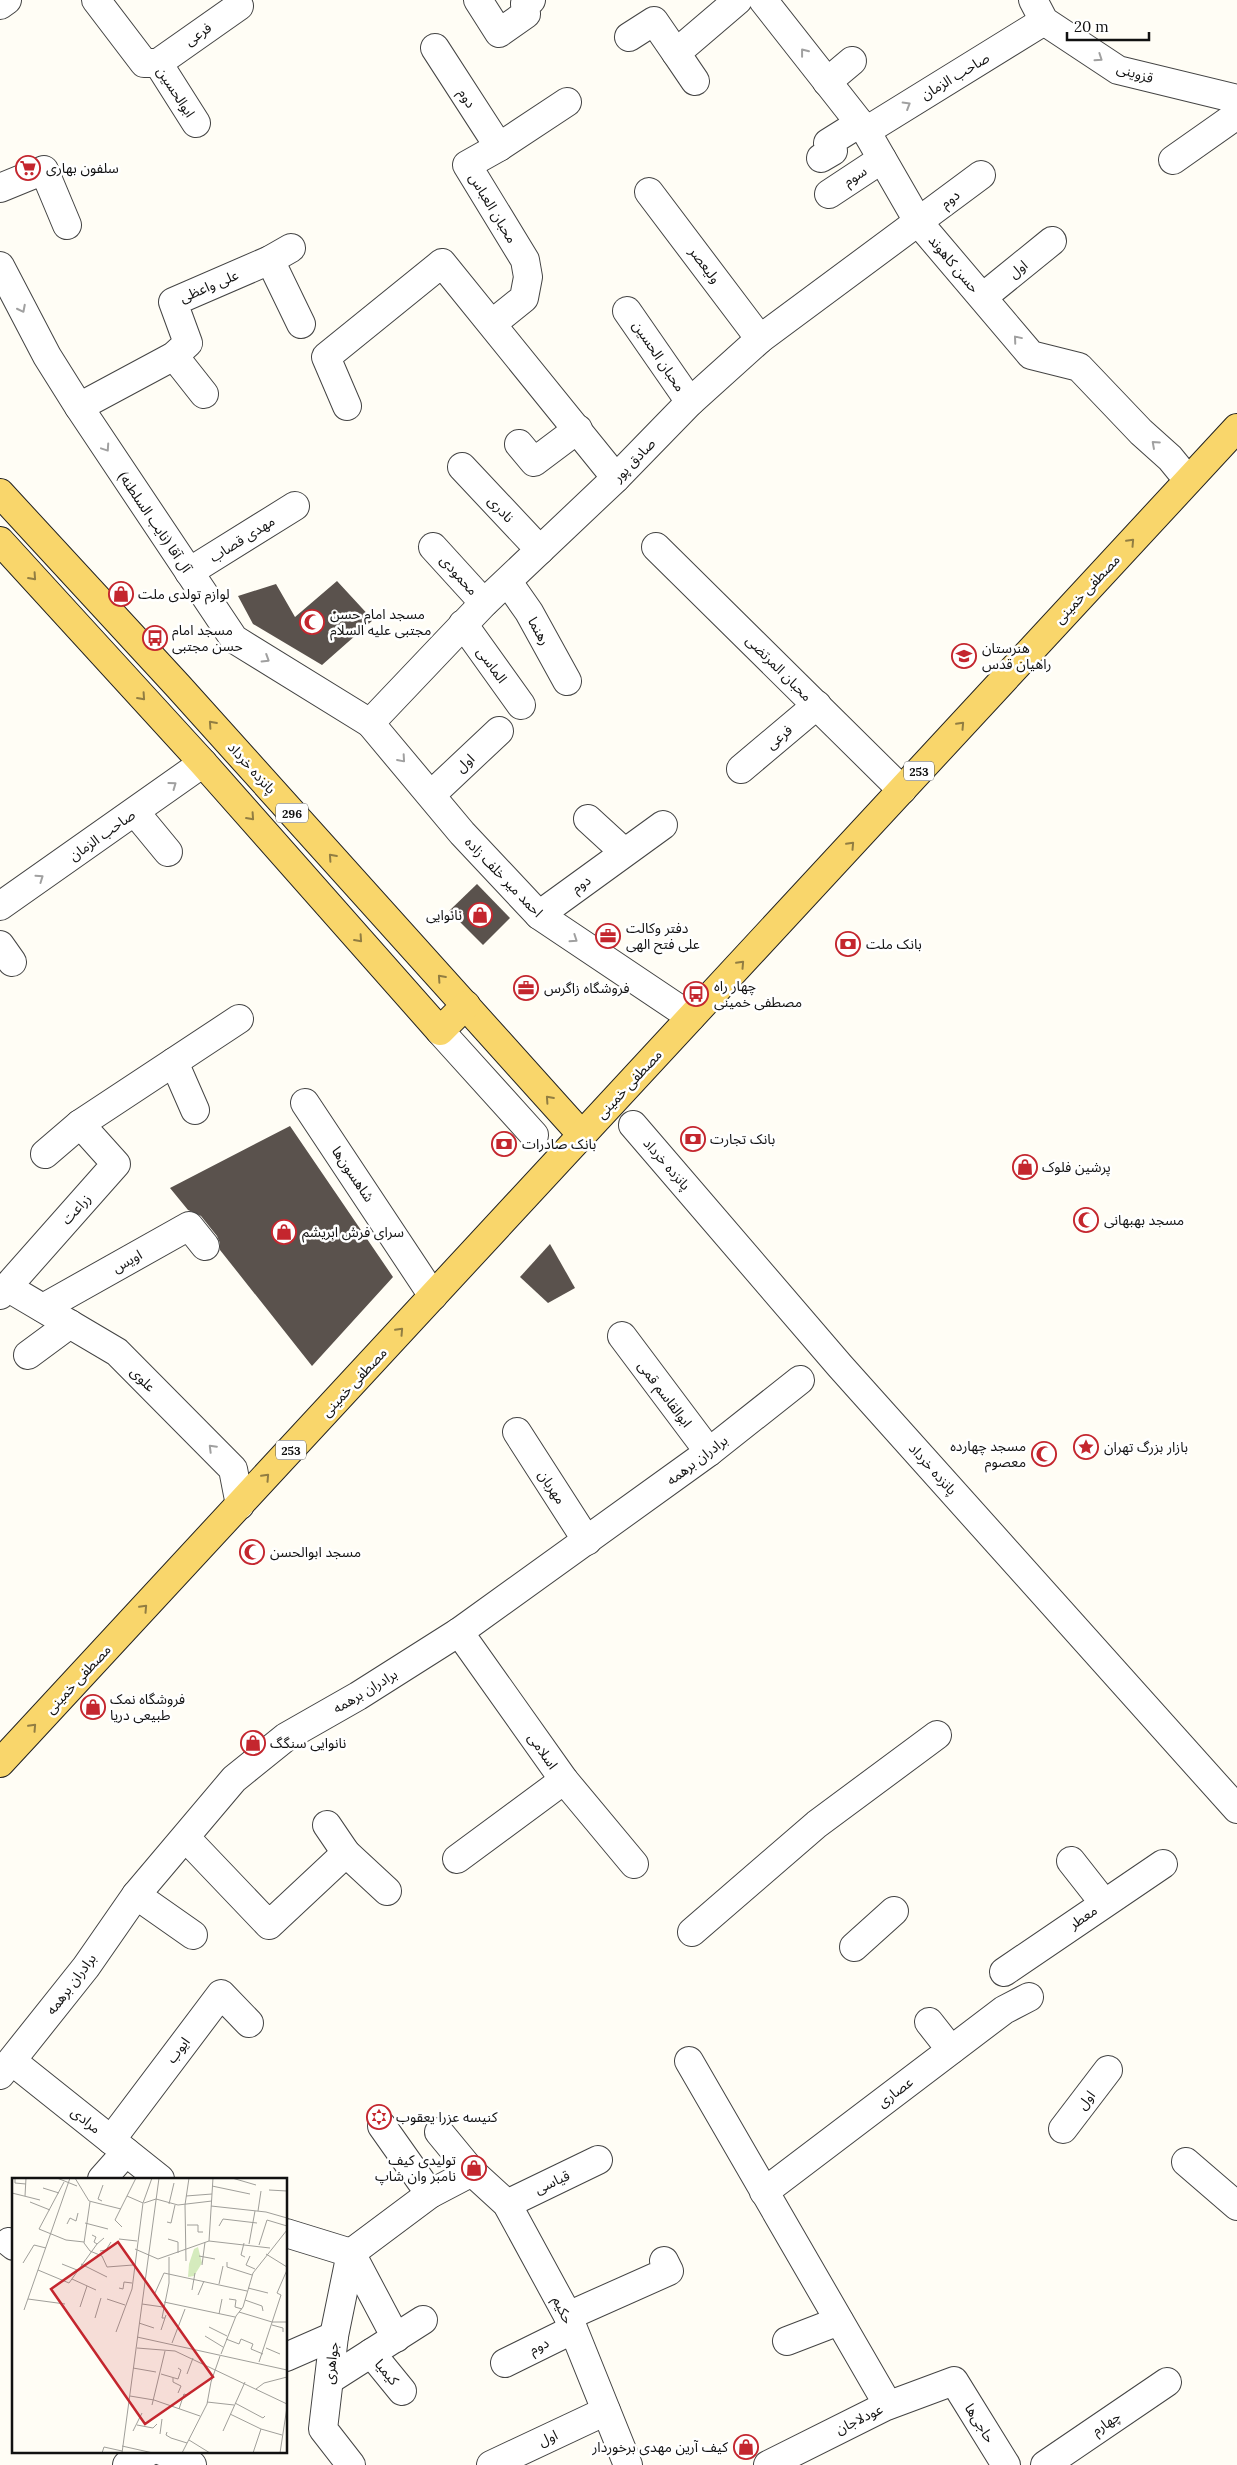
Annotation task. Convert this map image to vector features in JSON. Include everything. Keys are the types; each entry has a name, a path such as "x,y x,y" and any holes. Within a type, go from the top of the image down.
{"main road":[{"name":"مصطفی خمینی","path":"0,1763 1237,428"},
{"name":"پانزده خرداد","path":"0,493 466,1005 582,1136"},
{"path":"5,546 19,553 32,548 35,539 33,528"},
{"name":"296","path":"5,546 203,763 440,1030"},
{"path":"440,1030 466,1005"}],"street":[{"path":"0,5 7,0"},
{"name":"ابوالحسین","path":"96,0 144,63 158,63 196,123"},
{"path":"478,0 498,33 526,14 525,4 530,0"},
{"path":"676,53 738,0"},
{"name":"حسن کاهوند","path":"763,0 863,127 920,223 1031,355 1079,367 1141,432 1170,458 1188,480"},
{"name":"فرعی","path":"158,63 239,6"},
{"name":"قزوینی","path":"1039,11 1118,70 1237,99"},
{"name":"صاحب الزمان","path":"821,158 833,151 828,143 863,127 1039,11"},
{"path":"629,37 654,21 694,81"},
{"name":"دوم","path":"435,48 498,147"},
{"path":"827,82 852,61"},
{"name":"محبان العباس","path":"493,323 524,298 528,277 524,260 466,165 498,147 567,102"},
{"path":"1173,160 1237,115"},
{"name":"سوم","path":"829,194 882,159"},
{"path":"0,188 44,170 67,225"},
{"name":"دوم","path":"920,223 981,175"},
{"name":"ولیعصر","path":"649,192 760,339"},
{"name":"صادق پور","path":"370,722 484,603 616,478 690,402 760,339 920,223"},
{"name":"اول","path":"983,297 1052,241"},
{"name":"علی واعظی","path":"78,408 174,356 188,343 173,302 281,254 301,324"},
{"path":"348,406 326,357 442,262 616,478"},
{"name":"آل آقا (نایب السلطنه)","path":"0,266 47,356 78,408 234,639 370,722"},
{"name":"محبان الحسین","path":"627,311 690,402"},
{"path":"174,356 204,394"},
{"path":"519,444 534,462 578,429"},
{"name":"نادری","path":"462,467 540,550"},
{"name":"مهدی قصاب","path":"189,572 295,506"},
{"name":"محمودی","path":"433,547 484,603"},
{"name":"محبان المرتضی","path":"656,547 902,790"},
{"name":"رهنما","path":"508,582 529,612 567,681"},
{"name":"الماسی","path":"463,624 521,705"},
{"name":"فرعی","path":"741,769 817,705"},
{"name":"احمد میر خلف زاده","path":"370,722 432,794 462,833 538,915 691,1017"},
{"name":"اول","path":"432,794 499,731"},
{"name":"صاحب الزمان","path":"0,906 203,763"},
{"path":"135,812 168,852"},
{"path":"588,819 624,852"},
{"name":"دوم","path":"538,915 663,825"},
{"path":"45,1154 80,1124 239,1019"},
{"path":"440,1030 534,1135"},
{"path":"174,1062 195,1110"},
{"name":"شاهسون‌ها","path":"305,1103 433,1296"},
{"name":"زراعت","path":"4,1291 116,1164 80,1124"},
{"name":"پانزده خرداد","path":"633,1125 840,1366 1237,1809"},
{"name":"اویس","path":"44,1308 189,1226 205,1246"},
{"name":"علوی","path":"4,1291 44,1308 116,1352 233,1469 240,1505"},
{"path":"28,1355 70,1324"},
{"name":"ابوالقاسم قمی","path":"622,1336 709,1452"},
{"name":"برادران برهمه","path":"6,2068 86,1967 136,1895 234,1779 286,1737 358,1696 459,1632 709,1452 800,1380"},
{"name":"مهربان","path":"517,1432 587,1541"},
{"name":"اسلامی","path":"459,1632 564,1780 634,1864"},
{"path":"692,1932 816,1824 937,1735"},
{"path":"457,1859 564,1780"},
{"path":"327,1825 346,1853 387,1891"},
{"path":"186,1838 269,1925 346,1853"},
{"path":"1071,1862 1104,1903"},
{"name":"معطر","path":"1004,1972 1163,1864"},
{"path":"136,1895 193,1935"},
{"path":"854,1947 894,1911"},
{"name":"ایوب","path":"118,2146 221,1994 250,2023"},
{"name":"عصاری","path":"764,2192 1004,2010 1029,1997"},
{"path":"929,2022 951,2050"},
{"path":"689,2061 888,2405"},
{"name":"مرادی","path":"6,2068 118,2146 159,2178"},
{"name":"اول","path":"1063,2129 1108,2070"},
{"path":"382,2126 430,2194"},
{"name":"حکیم","path":"439,2132 472,2172 506,2204 570,2323 628,2465"},
{"path":"102,2178 118,2146"},
{"name":"قیاسی","path":"506,2204 598,2160"},
{"path":"1186,2162 1237,2206"},
{"path":"351,2253 430,2194 472,2172"},
{"path":"288,2234 351,2253 396,2338"},
{"name":"جواهری","path":"351,2253 334,2336 323,2429 351,2465"},
{"name":"دوم","path":"506,2363 570,2323 670,2272 664,2261"},
{"path":"329,2380 423,2320"},
{"path":"786,2341 840,2321"},
{"path":"288,2356 334,2336"},
{"name":"کیمیا","path":"371,2353 402,2391"},
{"name":"عودلاجان","path":"768,2465 888,2405 954,2381"},
{"name":"حاجی‌ها","path":"954,2381 1006,2465"},
{"name":"چهارم","path":"1045,2465 1167,2382"},
{"name":"اول","path":"491,2465 606,2411"},
{"path":"127,2465 148,2452"},
{"path":"164,2452 192,2465"}],"building":[{"name":"مسجد امام حسن مجتبی علیه السلام","path":"337,581 373,620 322,665 253,624 238,596 276,584 295,617"},
{"name":"نانوایی","path":"477,884 510,918 483,945 449,911"},
{"name":"سرای فرش ابریشم","path":"290,1126 393,1277 312,1366 220,1250 217,1236 201,1216 188,1210 170,1188"},
{"path":"550,1244 575,1288 548,1303 520,1277"}],"place":[{"name":"سلفون بهاری","path":"28,168"},
{"name":"لوازم تولدی ملت","path":"121,594"},
{"name":"مسجد امام حسن مجتبی علیه السلام","path":"312,622"},
{"name":"مسجد امام حسن مجتبی","path":"155,638"},
{"name":"هنرستان راهیان قدس","path":"964,656"},
{"name":"نانوایی","path":"480,915"},
{"name":"دفتر وکالت علی فتح الهی","path":"608,936"},
{"name":"بانک ملت","path":"848,944"},
{"name":"فروشگاه زاگرس","path":"526,988"},
{"name":"چهار راه مصطفی خمینی","path":"696,994"},
{"name":"بانک تجارت","path":"693,1139"},
{"name":"بانک صادرات","path":"504,1144"},
{"name":"پرشین فلوک","path":"1025,1167"},
{"name":"مسجد بهبهانی","path":"1086,1220"},
{"name":"سرای فرش ابریشم","path":"284,1232"},
{"name":"بازار بزرگ تهران","path":"1086,1447"},
{"name":"مسجد چهارده معصوم","path":"1044,1454"},
{"name":"مسجد ابوالحسن","path":"252,1552"},
{"name":"فروشگاه نمک طبیعی دریا","path":"93,1707"},
{"name":"نانوایی سنگگ","path":"253,1743"},
{"name":"کنیسه عزرا یعقوب","path":"379,2117"},
{"name":"تولیدی کیف نامبر وان شاپ","path":"474,2168"},
{"name":"کیف آرین مهدی برخوردار","path":"746,2447"}]}
